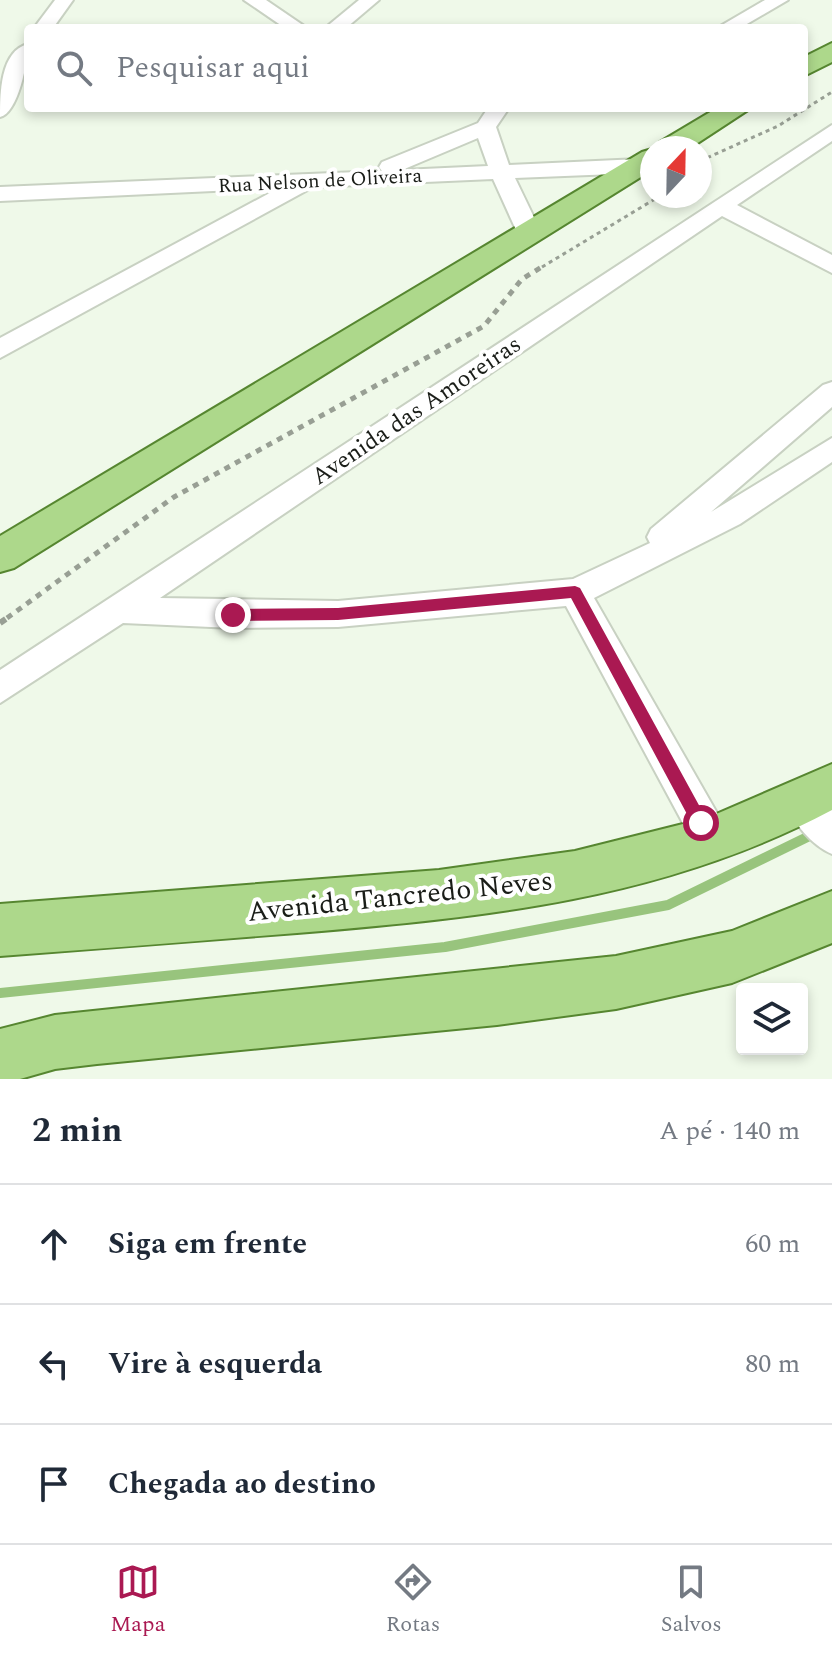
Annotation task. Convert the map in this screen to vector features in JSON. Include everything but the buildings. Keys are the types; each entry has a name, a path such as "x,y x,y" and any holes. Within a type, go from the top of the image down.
{"main road":[{"path":"808,66 832,51"},
{"path":"690,136 730,112"},
{"path":"0,556 395,318 640,166"},
{"name":"Avenida Tancredo Neves","path":"0,930 457,895 615,869 821,811"},
{"path":"0,1057 55,1042 488,999 666,973 753,948 832,916"}],"street":[{"path":"46,24 64,0"},
{"path":"253,0 292,24"},
{"path":"339,24 370,0"},
{"path":"734,24 779,0"},
{"path":"0,111 17,65 24,55"},
{"path":"370,176 485,127 496,112"},
{"path":"485,127 500,170 529,232"},
{"name":"Avenida das Amoreiras","path":"0,688 832,131"},
{"name":"Rua Nelson de Oliveira","path":"0,194 307,182 640,162"},
{"path":"0,349 243,220 307,182"},
{"path":"218,186 243,220"},
{"path":"721,206 832,265"},
{"path":"614,576 832,392"},
{"path":"118,609 233,615 338,614 575,592 614,576 730,516 832,448"},
{"path":"575,592 712,840"}],"path":[{"path":"808,107 832,92"},
{"path":"712,156 778,126 800,112"},
{"path":"0,623 174,497 484,326 522,279 640,208"}],"waterway":[{"path":"0,993 445,947 668,905 832,825"}],"route":[{"path":"233,615 338,614 505,601 575,592 701,823"}]}
